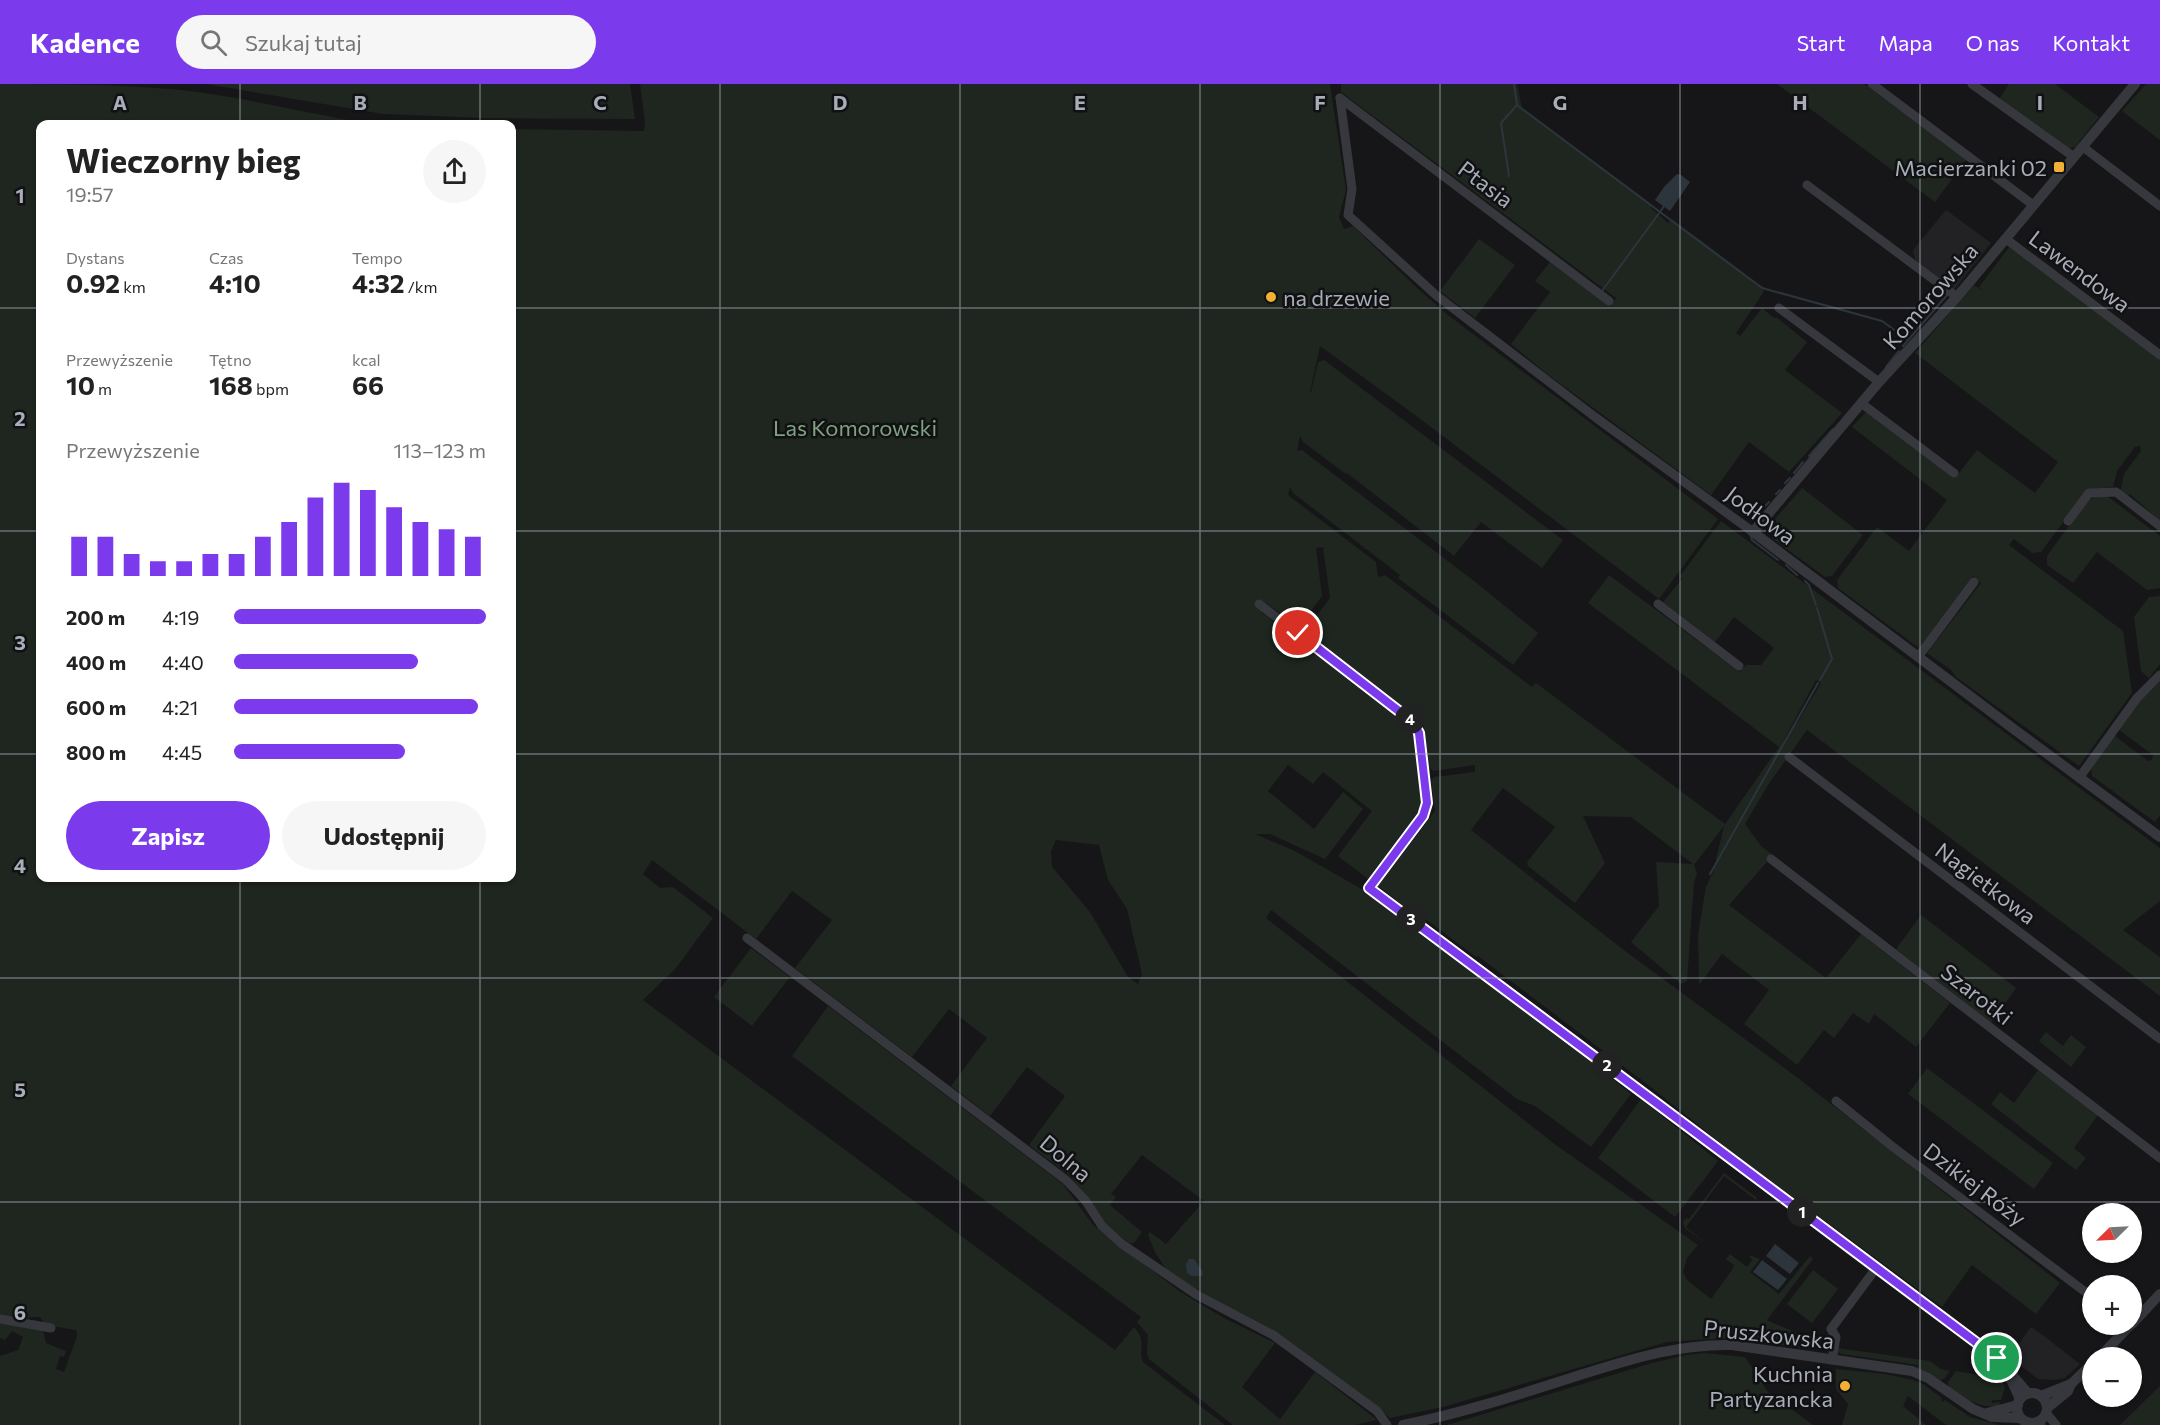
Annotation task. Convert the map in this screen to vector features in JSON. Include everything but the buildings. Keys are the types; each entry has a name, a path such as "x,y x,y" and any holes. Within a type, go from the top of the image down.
{"street":[{"path":"1872,84 2033,205"},
{"path":"1972,84 2074,157"},
{"name":"Komorowska","path":"1753,532 1879,382 1957,297 2135,84"},
{"name":"Ptasia","path":"1348,215 1352,189 1340,98 1609,301"},
{"path":"2083,147 2160,206"},
{"path":"1807,185 1957,297"},
{"name":"Jodłowa","path":"1348,215 1437,296 1595,417 1753,532 2160,837"},
{"name":"Lawendowa","path":"2006,238 2160,355"},
{"path":"1779,308 1879,382"},
{"path":"1861,403 1954,473"},
{"path":"2068,521 2089,493 2116,492 2160,526"},
{"path":"1918,657 1974,582"},
{"path":"1258,604 1416,725 1420,741 1426,809 1369,888 1992,1353 2029,1394 2041,1396 2071,1384"},
{"path":"1658,604 1740,666"},
{"path":"2079,778 2137,698 2160,675"},
{"name":"Nagietkowa","path":"1789,757 2160,1039"},
{"name":"Szarotki","path":"1771,859 2160,1158"},
{"name":"Dolna","path":"747,938 1066,1180 1085,1200 1102,1226 1122,1244 1197,1295 1273,1335 1377,1411 1387,1425"},
{"name":"Dzikiej Róży","path":"1836,1101 1893,1147 2082,1289"},
{"path":"1832,1360 1836,1337 1831,1329 1878,1267"},
{"path":"2142,1311 2160,1294"},
{"path":"0,1319 51,1329"},
{"path":"2109,1347 2119,1335"},
{"name":"Pruszkowska","path":"1403,1425 1453,1414 1654,1352 1684,1347 1732,1345 1915,1372 1928,1378 1969,1407 1992,1417 2030,1423"},
{"path":"2007,1372 2007,1377 2030,1423 2043,1419 2047,1411 2082,1374"},
{"path":"1987,1413 2019,1402 2029,1394"},
{"path":"2041,1396 2056,1425"}],"shaded area":[{"path":"1677,174 1690,182 1670,211 1655,200"},
{"path":"1946,210 1991,243 1954,290 1916,263 1913,250"},
{"path":"1775,1244 1799,1263 1790,1274 1766,1256"},
{"path":"1189,1259 1194,1259 1203,1272 1202,1276 1192,1276 1187,1273 1186,1264"},
{"path":"1762,1260 1787,1279 1778,1290 1753,1272"},
{"path":"2031,1327 2080,1364 2065,1378 2038,1379 2009,1357"}],"green space":[{"name":"Las Komorowski","path":"0,84 74,84 173,89 241,99 349,120 36,120 36,882 516,882 516,129 644,131 640,84 1330,84 1346,190 1339,217 1344,229 1353,226 1448,315 1718,519 1659,599 1320,346 1310,392 1318,362 1324,360 1563,540 1542,568 1481,522 1454,556 1303,442 1300,436 1297,451 1302,450 1478,584 1538,633 1513,665 1398,578 1400,575 1293,493 1290,487 1288,495 1376,562 1378,577 1385,575 1532,687 1536,683 1725,824 1779,747 1588,603 1609,575 1740,672 1746,665 1761,665 1774,648 1734,617 1715,642 1663,602 1682,579 1680,576 1721,521 2160,848 2160,901 2123,930 2160,957 2160,996 1807,730 1768,785 1745,824 1761,846 1773,855 1729,905 1826,978 1861,934 1950,1003 1916,1047 1874,1014 1869,1024 1853,1013 1834,1038 1824,1030 1797,1065 1744,1024 1769,990 1722,954 1699,985 1698,934 1706,887 1713,872 1724,826 1694,865 1697,874 1694,882 1687,981 1681,984 1631,942 1659,906 1656,862 1693,864 1631,817 1583,816 1605,863 1575,903 1528,866 1527,862 1555,827 1503,788 1471,830 1625,951 1798,1078 2060,1283 2036,1314 1972,1265 1942,1307 1734,1154 1656,1091 1478,956 1476,957 1412,909 1410,911 1378,886 1378,882 1382,881 1435,811 1431,781 1434,777 1475,772 1475,765 1433,771 1429,767 1423,722 1305,631 1330,598 1323,547 1316,548 1322,596 1299,627 1266,603 1261,612 1413,728 1424,807 1368,879 1338,856 1372,811 1323,772 1313,784 1288,765 1268,791 1314,829 1343,792 1363,809 1325,859 1270,834 1255,834 1295,851 1365,891 1578,1050 1631,1094 1591,1147 1535,1106 1517,1099 1271,910 1266,918 1556,1145 1698,1245 1687,1258 1683,1272 1687,1280 1711,1299 1732,1270 1734,1265 1726,1259 1730,1254 1747,1267 1752,1260 1749,1255 1760,1259 1750,1272 1779,1294 1810,1256 1813,1259 1767,1320 1810,1339 1813,1349 1727,1338 1667,1342 1443,1407 1390,1418 1318,1364 1167,1271 1148,1235 1150,1232 1166,1244 1204,1201 1142,1155 1111,1194 1116,1197 1110,1205 1142,1232 1134,1243 1129,1243 1107,1226 1070,1176 1029,1145 1065,1096 1027,1067 990,1116 951,1086 987,1038 949,1009 912,1057 795,968 832,920 792,891 756,939 652,860 643,874 660,888 673,887 713,918 676,968 643,1000 1115,1350 1134,1327 1140,1337 1143,1362 1225,1425 0,1425 0,1356 18,1350 23,1337 12,1331 5,1340 0,1338 0,1321 43,1330 46,1343 66,1351 64,1357 60,1356 56,1369 64,1372 77,1336 76,1330 45,1325 40,1317 31,1317 23,1321 0,1317","holes":["1816,680 1821,683 1799,720 1783,742","1056,840 1099,845 1108,880 1127,909 1142,974 1138,984 1128,977 1090,912 1052,867 1051,852"]},
{"path":"206,84 630,84 635,119 485,118 383,114"},
{"path":"1341,84 1517,84 1522,108 1649,202 1652,209 1668,223 1672,219 1764,288 1736,333 1740,336 1762,308 1774,318 1776,317 1807,342 1785,370 1842,413 1789,472 1749,442 1711,495 1546,373 1511,344 1550,292 1535,281 1550,262 1610,306 1616,298 1341,92"},
{"path":"1777,84 1864,84 1966,160 1935,202"},
{"path":"2009,84 2055,84 2099,117 2075,147 2067,149 1999,99"},
{"path":"2146,84 2160,84 2160,140 2122,111"},
{"path":"1479,239 1515,265 1475,318 1440,291"},
{"path":"2010,246 2160,359 2160,521 2130,494 2127,497 2120,492 2124,474 2141,451 2140,446 2135,447 2117,471 2113,487 2088,489 2041,552 2032,553 2014,539 2009,545 2123,631 2132,693 2079,766 1956,677 1951,670 1927,653 1981,583 1973,576 1919,648 1838,588 1837,580 1877,527 1909,551 1947,500 1852,427 1866,412 1955,478 1977,450 2035,493 2058,462 1915,353 1974,285 1984,292 1979,287"},
{"path":"1802,488 1863,535 1832,576 1825,577 1772,538 1775,533 1768,527"},
{"path":"2096,496 2107,496 2160,536 2160,588 2147,590 2097,552 2073,583 2047,565 2047,556 2087,501"},
{"path":"2160,596 2160,664 2149,678 2141,671 2134,617 2149,597"},
{"path":"2160,682 2160,815 2155,822 2092,776 2091,767 2115,736 2148,761 2152,760 2153,755 2119,730 2141,700"},
{"path":"1921,915 2016,988 1991,1023 1896,949"},
{"path":"751,948 790,977 752,1026 714,997"},
{"path":"828,1006 1063,1184 1093,1225 1179,1291 1224,1318 1275,1343 1242,1387 1280,1419 1315,1372 1377,1420 1355,1425 1233,1425 1149,1359 1148,1335 1137,1322 1141,1317 792,1056"},
{"path":"2046,1032 2063,1046 2071,1035 2086,1047 2071,1067 2039,1041"},
{"path":"1927,1068 2053,1163 2034,1189 1908,1094"},
{"path":"2038,1070 2098,1115 2074,1148 2086,1158 2076,1170 1991,1104 2000,1092 2014,1103"},
{"path":"1641,1099 1718,1161 1675,1217 1598,1158"},
{"path":"1724,1173 1757,1198 1756,1200 1724,1176 1686,1227 1707,1244 1685,1228 1683,1222 1686,1218 1689,1219"},
{"path":"1813,1270 1838,1289 1812,1323 1787,1304"},
{"path":"1837,1348 1930,1361 1941,1369 1950,1371 1944,1379 1940,1380 1917,1368 1918,1365 1842,1354 1837,1352"},
{"path":"1705,1353 1745,1357 1768,1392 1813,1425 1447,1425 1652,1363"},
{"path":"1836,1369 1885,1374 1913,1380 1923,1384 1942,1398 1943,1402 1945,1400 1970,1417 2000,1425 1946,1425 1908,1396 1903,1406 1926,1425 1842,1425 1848,1404 1836,1389"},
{"path":"1956,1371 2002,1379 2005,1387 2001,1400 1992,1400 1992,1403 2000,1402 1999,1406 1978,1404 1949,1387 1948,1382"},
{"path":"2160,1386 2160,1425 2120,1425 2138,1407 2142,1407 2142,1404"}],"waterway":[{"path":"1514,84 1517,105 1660,212 1602,291"},
{"path":"1509,176 1501,123 1517,105"},
{"path":"1664,206 1660,212 1762,288 1882,321 1908,340"},
{"path":"1903,346 1947,295"},
{"path":"1886,367 1899,351"},
{"path":"1809,456 1833,429"},
{"path":"1794,473 1803,462"},
{"path":"1785,483 1790,478"},
{"path":"1776,494 1780,490"},
{"path":"1765,506 1769,502"},
{"path":"1752,521 1760,511"},
{"path":"1751,537 1778,560"},
{"path":"1786,565 1797,575"},
{"path":"1805,581 1809,585 1816,605"},
{"path":"1817,608 1832,659 1820,680"},
{"path":"1710,874 1818,683"}],"place":[{"name":"Macierzanki 02","path":"2059,167"},
{"name":"na drzewie","path":"1271,297"},
{"name":"Kuchnia Partyzancka","path":"1845,1386"}],"route":[{"path":"1298,633 1413,722 1419,733 1426,809 1369,888 1997,1358"}]}
